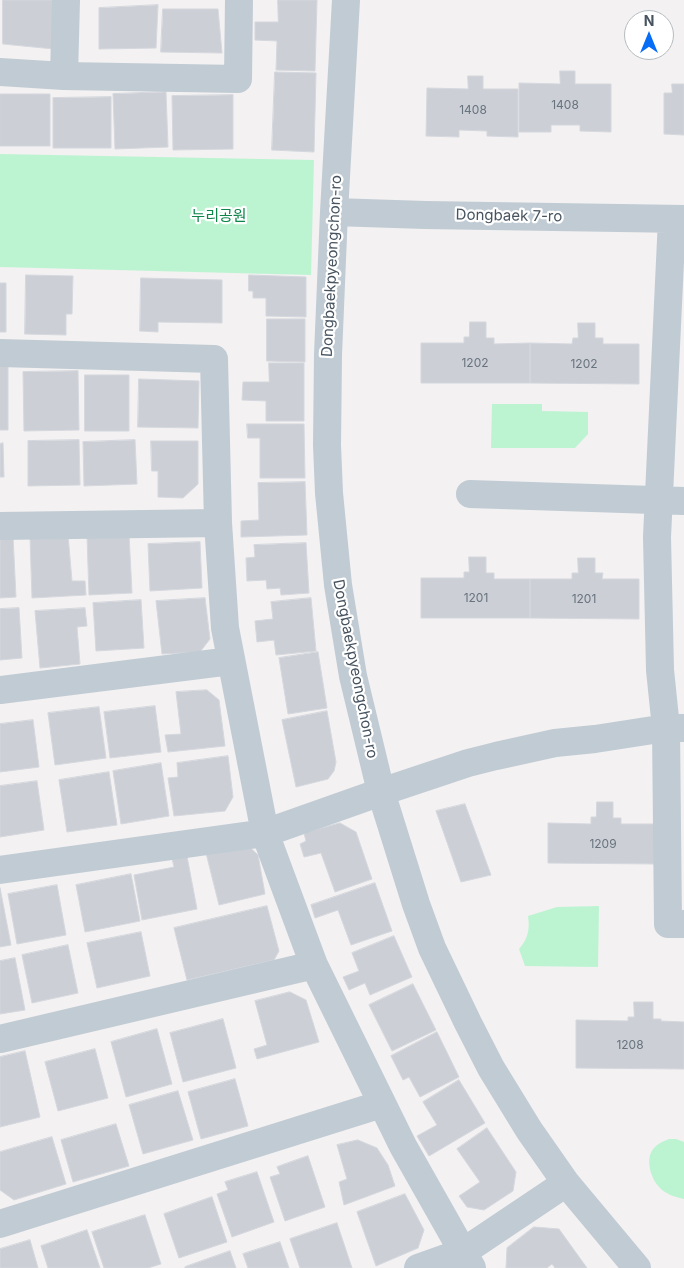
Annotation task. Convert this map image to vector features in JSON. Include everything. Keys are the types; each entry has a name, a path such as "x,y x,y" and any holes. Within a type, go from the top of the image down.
{"street":[{"path":"64,76 66,0"},
{"path":"0,72 64,76 238,78 239,0"},
{"name":"Dongbaekpyeongchon-ro","path":"346,0 334,212 328,355 327,445 329,492 338,585 354,676 381,792 416,904 432,948 449,986 491,1068 529,1130 566,1183 637,1268"},
{"name":"Dongbaek 7-ro","path":"334,212 678,219"},
{"path":"678,219 671,501 657,537 660,670 675,728 668,924 684,924"},
{"path":"0,353 214,359 218,523 225,628 265,833 314,965 403,1146 468,1260"},
{"path":"470,494 671,501"},
{"path":"0,526 218,523"},
{"path":"0,690 232,661"},
{"path":"0,870 265,833 468,763 555,743 675,728"},
{"path":"0,1039 314,965"},
{"path":"0,1224 382,1104"},
{"path":"418,1268 468,1260 566,1183"}],"green space":[{"name":"누리공원","path":"0,154 314,160 311,275 0,267"},
{"path":"492,404 542,404 542,411 588,412 588,434 575,448 491,448"},
{"path":"599,906 598,967 525,966 519,949 528,934 528,916 557,907"},
{"path":"669,1139 684,1142 684,1199 670,1195 661,1189 651,1173 649,1161 652,1151 658,1144"}],"building":[{"path":"3,0 53,0 54,49 3,44"},
{"path":"278,0 317,0 315,71 276,70 277,41 255,40 255,22 278,22"},
{"path":"158,5 156,48 99,49 99,8"},
{"path":"163,9 218,9 222,53 161,52"},
{"path":"560,71 575,71 575,84 611,84 611,132 580,131 580,125 551,125 551,132 519,132 519,83 560,84"},
{"path":"275,72 316,73 314,152 272,150"},
{"path":"468,76 483,76 483,89 518,89 518,137 487,136 487,131 459,130 459,137 426,136 427,88 468,89"},
{"path":"672,84 684,84 684,135 664,134 664,93 672,93"},
{"path":"166,92 168,147 115,149 113,94"},
{"path":"0,94 50,94 50,146 0,146"},
{"path":"233,95 233,149 173,150 172,96"},
{"path":"111,97 111,148 53,148 53,98"},
{"path":"26,275 73,276 72,314 66,314 66,335 25,334"},
{"path":"249,275 306,277 306,317 266,316 266,298 253,298 253,291 249,291"},
{"path":"141,278 222,280 222,323 158,322 158,332 140,331"},
{"path":"0,283 6,283 6,332 0,332"},
{"path":"267,319 305,319 305,362 267,361"},
{"path":"470,322 486,322 486,338 494,338 494,344 530,343 530,383 421,383 421,343 464,343 464,337 469,337"},
{"path":"578,323 595,323 595,338 603,338 603,344 639,344 639,384 530,383 530,343 572,344 573,338 578,338"},
{"path":"269,363 304,363 304,421 266,421 266,401 242,400 243,382 269,382"},
{"path":"0,366 8,366 8,430 0,430"},
{"path":"78,371 79,430 24,431 23,372"},
{"path":"85,375 129,375 129,431 85,431"},
{"path":"139,379 199,381 198,428 138,427"},
{"path":"247,424 304,424 305,478 260,478 260,438 248,438"},
{"path":"79,440 80,485 28,486 28,441"},
{"path":"135,440 137,484 84,486 83,442"},
{"path":"151,441 198,441 198,484 183,498 158,497 158,471 152,471"},
{"path":"3,443 4,477 0,477 0,444"},
{"path":"305,482 307,535 241,537 241,521 259,520 258,483"},
{"path":"129,534 132,593 89,595 87,536"},
{"path":"68,535 72,581 85,581 86,595 32,598 30,537"},
{"path":"13,536 16,597 0,598 0,537"},
{"path":"200,542 202,588 150,591 148,544"},
{"path":"306,543 309,593 281,595 280,588 267,589 266,580 247,581 246,558 255,557 254,545"},
{"path":"469,557 486,557 486,573 494,573 494,579 530,579 530,618 421,618 421,578 464,578 464,572 469,572"},
{"path":"578,558 595,558 595,573 603,573 602,579 639,579 639,619 530,618 530,579 572,579 572,573 578,573"},
{"path":"205,598 210,639 200,652 162,654 156,601"},
{"path":"311,598 316,651 276,655 274,640 257,642 255,621 273,619 271,602"},
{"path":"141,600 144,648 96,651 93,603"},
{"path":"19,608 22,658 0,660 0,609"},
{"path":"85,608 87,626 77,627 80,664 40,668 35,611"},
{"path":"318,652 327,708 288,714 279,658"},
{"path":"207,690 219,700 225,746 168,752 165,735 181,734 176,692"},
{"path":"155,706 161,752 110,758 104,712"},
{"path":"99,707 106,758 55,765 48,713"},
{"path":"327,711 336,762 334,771 328,779 296,787 282,720"},
{"path":"33,720 39,767 0,772 0,724"},
{"path":"228,756 233,797 225,811 174,816 168,778 178,777 177,763"},
{"path":"161,763 169,816 121,824 113,771"},
{"path":"109,772 117,825 67,832 59,780"},
{"path":"37,781 44,830 0,837 0,786"},
{"path":"597,802 613,802 613,818 621,818 621,824 657,824 657,864 548,863 548,823 591,824 591,817 596,817"},
{"path":"465,804 491,875 461,882 436,811"},
{"path":"340,823 356,832 372,879 335,892 321,853 304,857 300,844 306,841 304,833"},
{"path":"242,840 258,855 265,894 219,905 204,845"},
{"path":"186,851 197,909 142,920 134,875 174,867 171,854"},
{"path":"131,874 140,921 85,932 76,885"},
{"path":"375,883 392,931 351,945 338,910 315,918 311,905"},
{"path":"57,885 66,935 17,944 8,894"},
{"path":"0,888 11,945 0,947"},
{"path":"267,906 279,951 274,960 187,980 174,928"},
{"path":"141,932 150,976 97,988 87,943"},
{"path":"394,936 412,977 370,995 365,983 349,990 343,977 359,971 352,953"},
{"path":"68,945 78,993 32,1003 22,955"},
{"path":"15,958 25,1010 0,1014 0,961"},
{"path":"413,984 436,1030 392,1051 369,1005"},
{"path":"290,992 306,1000 319,1042 257,1059 254,1049 267,1045 255,1001"},
{"path":"634,1002 653,1002 653,1019 684,1022 684,1069 576,1068 576,1020 628,1021 628,1017 634,1017"},
{"path":"223,1019 236,1068 183,1082 170,1033"},
{"path":"157,1029 172,1084 126,1097 111,1042"},
{"path":"437,1032 459,1077 420,1097 409,1077 403,1080 391,1056"},
{"path":"95,1049 108,1098 58,1111 45,1062"},
{"path":"25,1051 40,1117 0,1127 0,1057"},
{"path":"235,1079 248,1126 201,1139 188,1092"},
{"path":"459,1080 485,1123 429,1156 417,1136 437,1125 423,1102"},
{"path":"178,1091 193,1140 143,1154 129,1105"},
{"path":"116,1124 129,1166 73,1182 61,1140"},
{"path":"487,1128 516,1172 513,1191 484,1210 467,1207 459,1196 480,1182 457,1149"},
{"path":"52,1137 66,1184 14,1200 0,1190 0,1152"},
{"path":"358,1140 377,1148 388,1165 395,1186 344,1205 339,1182 347,1179 337,1145"},
{"path":"308,1156 325,1207 285,1221 270,1177 280,1174 277,1167"},
{"path":"257,1172 274,1222 232,1237 217,1194 228,1190 225,1182"},
{"path":"405,1194 424,1230 418,1248 376,1266 357,1212"},
{"path":"212,1197 227,1242 179,1258 164,1214"},
{"path":"145,1215 161,1264 148,1268 104,1268 92,1232"},
{"path":"337,1223 352,1268 300,1268 290,1239"},
{"path":"534,1227 559,1229 587,1268 555,1268 552,1264 547,1268 506,1268 507,1248"},
{"path":"87,1230 100,1268 48,1268 41,1246"},
{"path":"30,1240 38,1268 0,1268 0,1249"},
{"path":"280,1242 289,1268 248,1268 243,1254"},
{"path":"230,1251 236,1268 185,1268 185,1267"}]}
